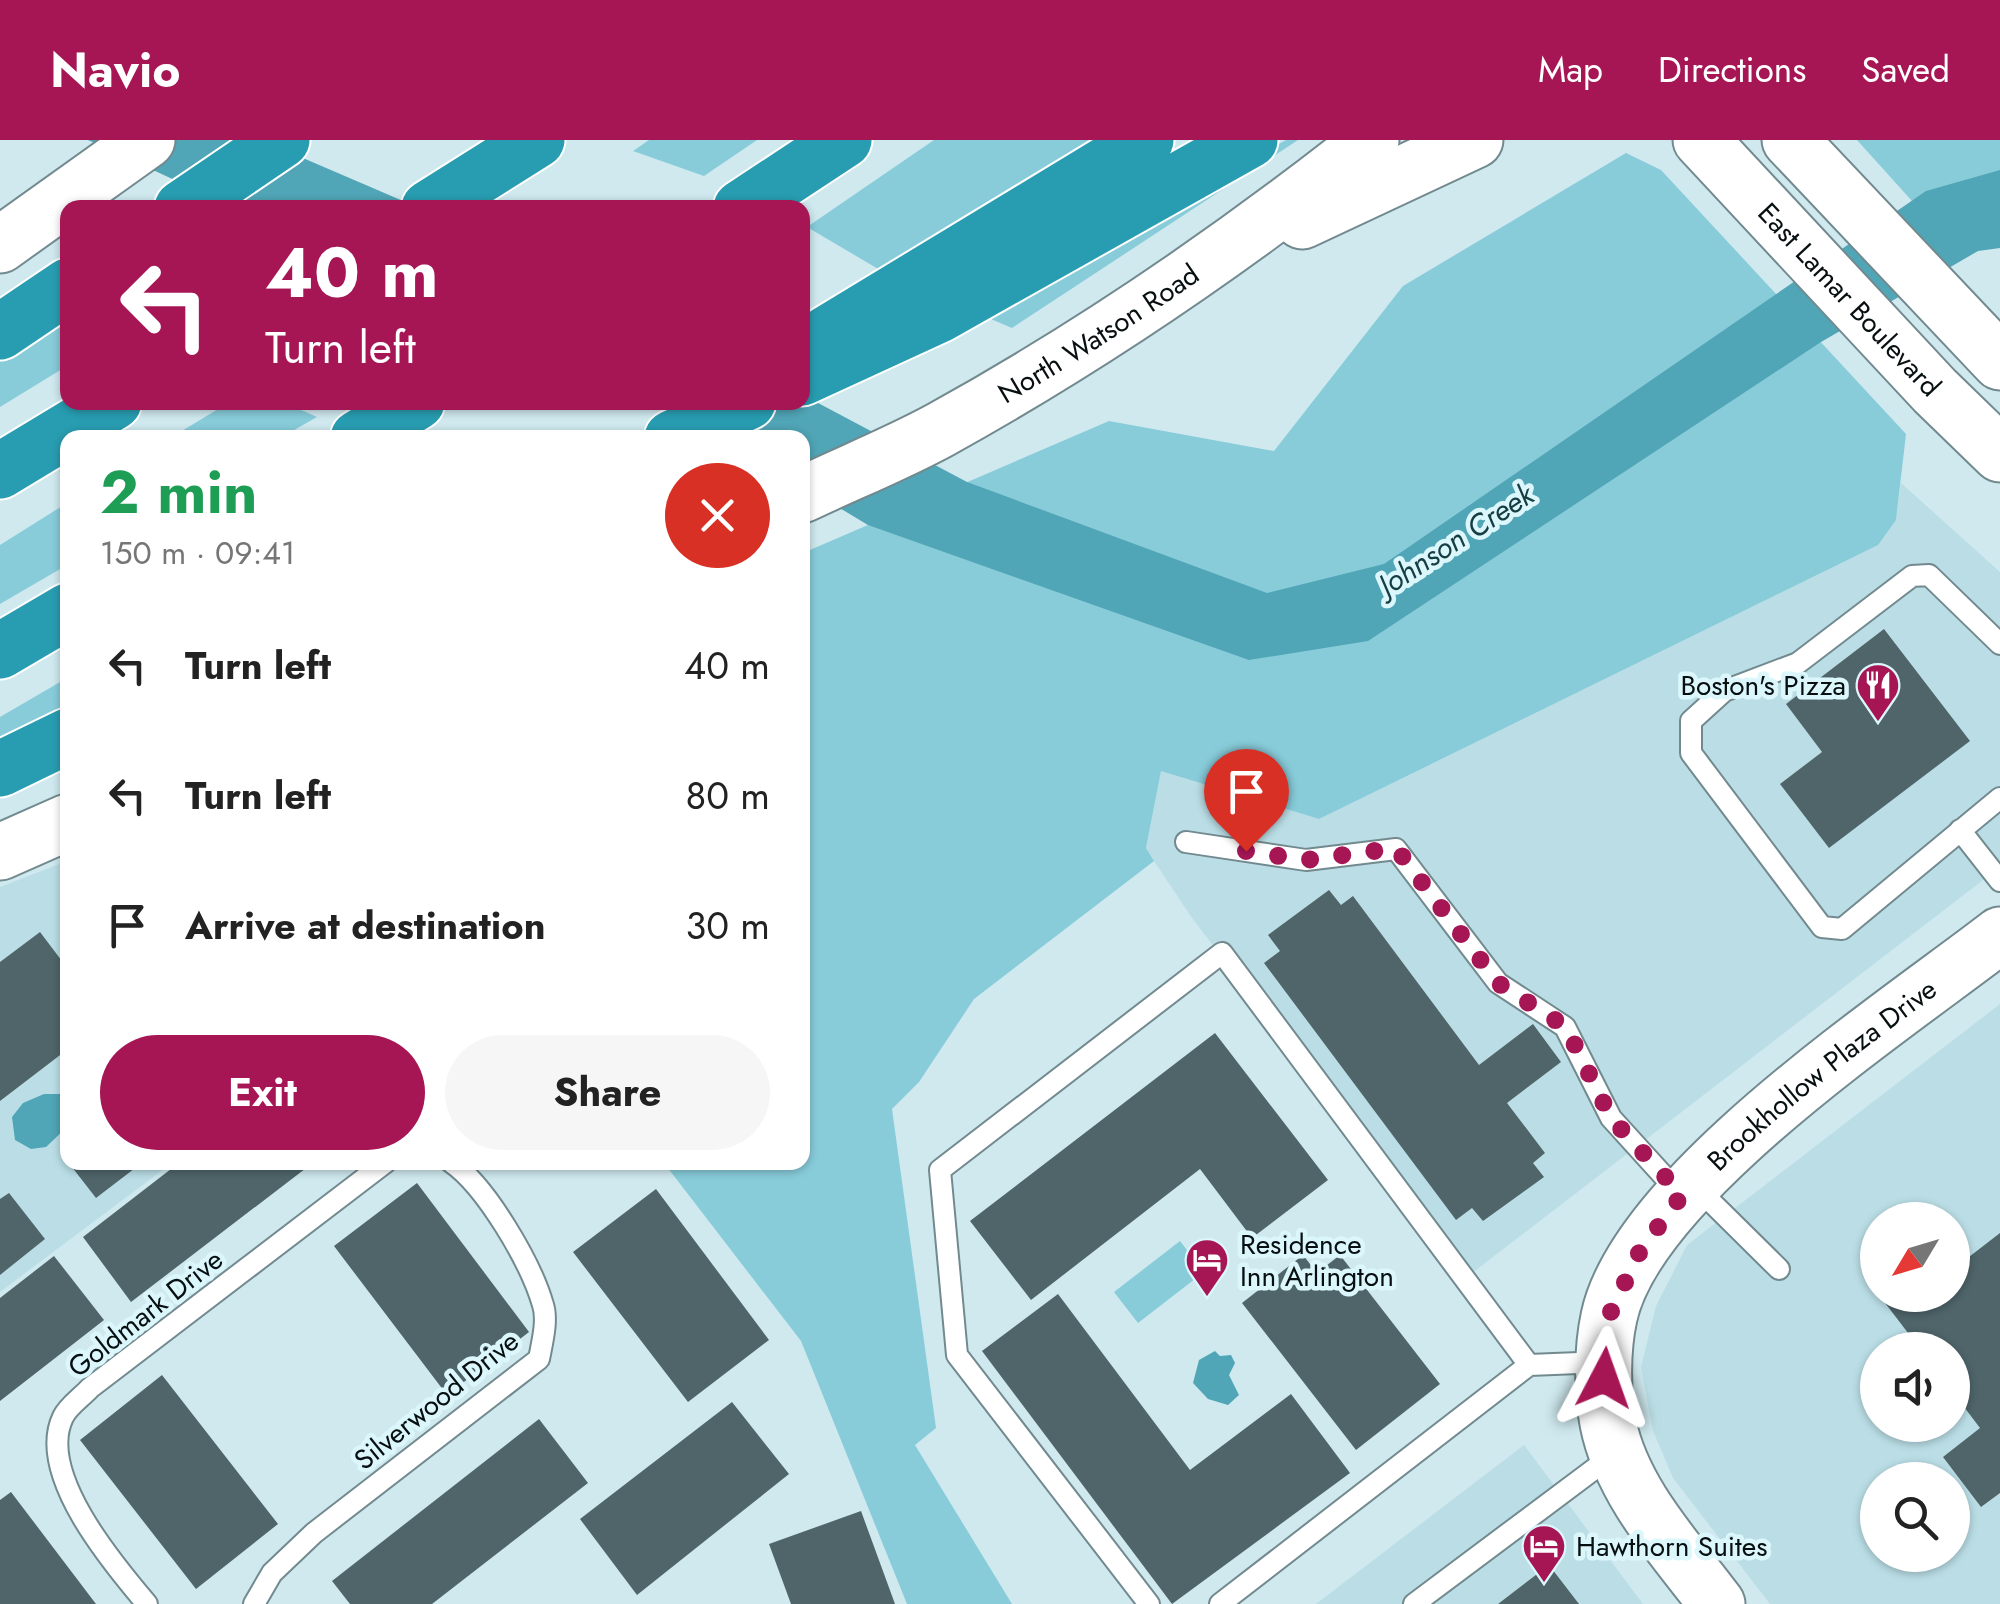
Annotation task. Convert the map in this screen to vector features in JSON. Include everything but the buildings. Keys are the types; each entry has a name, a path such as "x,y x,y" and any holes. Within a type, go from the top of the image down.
{"highway":[{"path":"194,200 282,140"},
{"path":"442,200 536,140"},
{"path":"753,200 844,140"},
{"path":"810,344 1146,140"},
{"path":"810,374 939,315 1250,140"},
{"path":"0,332 60,291"},
{"path":"67,430 101,410"},
{"path":"672,430 703,410"},
{"path":"689,430 731,410"},
{"path":"0,470 60,434"},
{"path":"0,651 60,616"},
{"path":"0,769 60,740"}],"street":[{"path":"63,200 147,140"},
{"path":"1213,261 1475,140"},
{"path":"1790,140 2000,362"},
{"name":"East Lamar Boulevard","path":"1703,146 1935,391 2000,454"},
{"name":"North Watson Road","path":"810,491 939,431 1213,261 1357,147"},
{"path":"0,245 60,202"},
{"path":"0,852 60,826"},
{"name":"Brookhollow Plaza Drive","path":"1717,1604 1634,1491 1608,1425 1606,1362 1613,1306 1640,1251 1687,1190 1758,1122 2000,935"}],"lane":[{"path":"2000,644 1930,575 1912,576 1798,663 1724,691 1691,720 1691,753 1822,927 1842,928 2000,798"},
{"path":"1960,830 2000,882"},
{"path":"1186,842 1306,860 1396,848 1498,983 1566,1027 1611,1118 1779,1269"},
{"path":"1149,1604 957,1355 940,1170 1222,953 1528,1365"},
{"name":"Goldmark Drive","path":"147,1604 101,1550 64,1478 57,1434 64,1413 376,1170"},
{"name":"Silverwood Drive","path":"254,1604 272,1572 314,1533 539,1359 544,1307 498,1213 474,1178 462,1170"},
{"path":"1220,1604 1528,1365 1606,1362"},
{"path":"1414,1604 1618,1451"}],"shaded area":[{"path":"649,140 757,140 704,176 633,151"},
{"path":"934,140 1101,140 885,273 810,229 810,225"},
{"path":"1286,140 1298,140 1012,328 972,311"},
{"path":"1857,140 2000,140 2000,171 1912,201"},
{"path":"1626,153 1661,170 1906,434 1896,520 1878,545 1319,819 1161,771 1146,848 1154,861 974,999 919,1082 892,1109 936,1428 915,1445 1012,1604 907,1604 801,1341 669,1170 810,1170 810,550 1109,421 1274,451 1403,286"},
{"path":"60,314 60,370 0,407 0,355"},
{"path":"216,410 301,410 317,417 294,430 184,430"},
{"path":"1901,483 2000,572 2000,867 1467,1277 1192,918 1146,848 1161,770 1319,819 1896,520"},
{"path":"60,507 60,569 0,604 0,545"},
{"path":"60,682 60,713 0,743 0,717"},
{"path":"60,864 60,1170 163,1170 0,1292 0,887"},
{"path":"2000,1004 2000,1604 1770,1604 1673,1478 1653,1431 1641,1367 1656,1306 1687,1245"},
{"path":"1180,1241 1204,1272 1138,1323 1114,1292"},
{"path":"1524,1445 1643,1604 1316,1604"}],"water":[{"path":"88,140 261,140 401,200 218,200"},
{"name":"Johnson Creek","path":"2000,170 2000,248 1978,251 1821,342 1368,641 1249,660 868,525 810,490 810,430 708,430 674,410 810,410 810,399 967,482 1267,593 1384,564 1926,191"},
{"path":"44,1094 60,1094 60,1134 46,1147 31,1149 15,1140 12,1117 23,1103"},
{"path":"1215,1351 1220,1356 1231,1355 1235,1363 1229,1375 1239,1395 1228,1405 1208,1399 1193,1383 1199,1360"}],"place":[{"name":"Boston's Pizza","path":"1878,723"},
{"name":"Residence Inn Arlington","path":"1207,1298"},
{"name":"Hawthorn Suites","path":"1544,1584"}],"route":[{"path":"1246,851 1306,860 1396,848 1498,983 1566,1027 1611,1118 1682,1195 1640,1251 1609,1316 1604,1378"}]}
